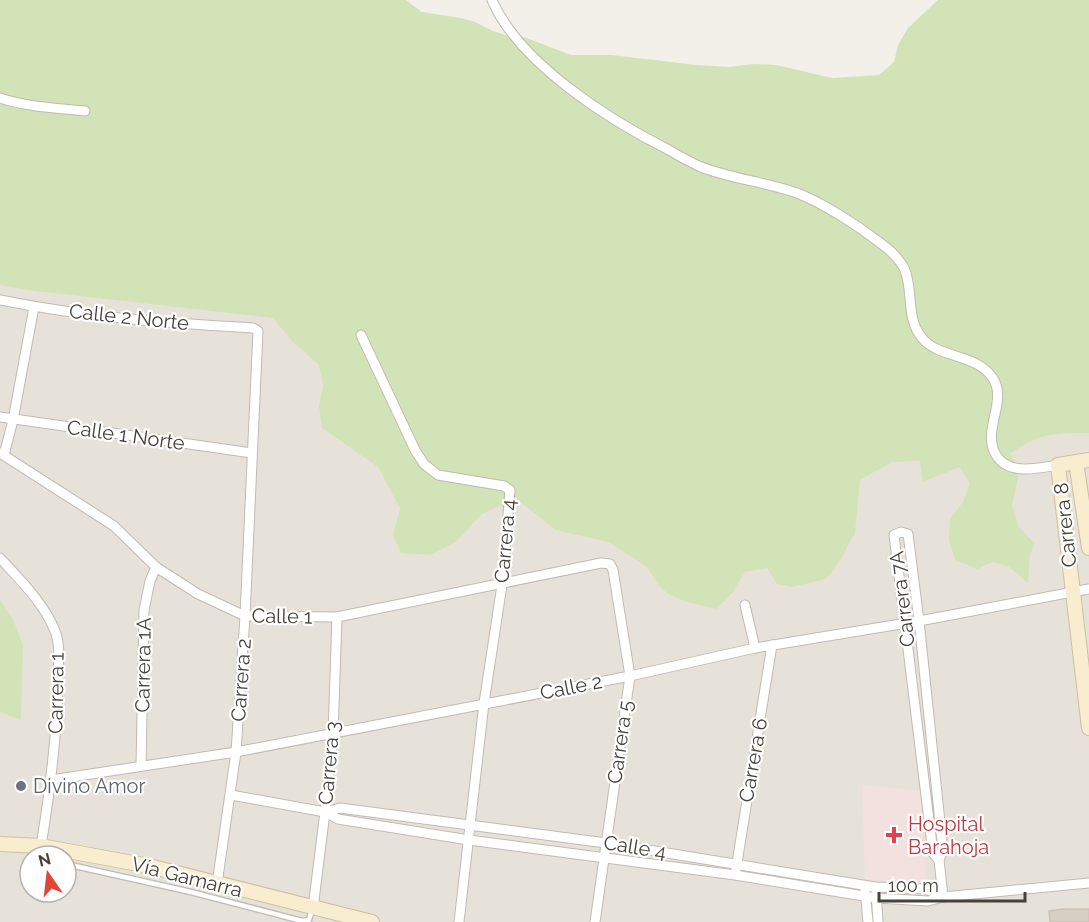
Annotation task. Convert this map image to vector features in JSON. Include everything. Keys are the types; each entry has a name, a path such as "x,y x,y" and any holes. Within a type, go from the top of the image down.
{"street":[{"path":"492,0 505,26 556,78 633,132 701,167 800,194 847,219 895,255 905,270 915,327 923,340 978,364 992,376 999,392 991,436 992,449 1000,462 1012,468 1029,470 1082,461"},
{"path":"0,98 34,106 85,111"},
{"name":"Calle 2 Norte","path":"0,300 34,307 143,321 253,328 258,331"},
{"path":"2,454 13,420 34,307"},
{"name":"Carrera 2","path":"217,884 236,752 245,616 258,331"},
{"name":"Carrera 4","path":"362,335 415,450 424,464 438,475 504,486 510,490 502,585 484,702 459,922"},
{"name":"Calle 1 Norte","path":"0,417 252,453"},
{"name":"Calle 1","path":"2,454 114,526 156,567 198,594 245,616 337,617 601,563 610,564"},
{"name":"Carrera 8","path":"1082,461 1089,548"},
{"name":"Carrera 8","path":"1058,465 1089,728"},
{"name":"Carrera 7A","path":"939,860 933,853 894,535 901,532 908,534 919,621 943,851 939,860 943,897"},
{"name":"Carrera 1","path":"0,558 42,608 56,633 59,656 58,705 42,844"},
{"name":"Carrera 5","path":"595,922 630,676 613,570 610,564"},
{"name":"Carrera 1A","path":"141,766 144,610 150,581 156,567"},
{"name":"Calle 2","path":"51,780 236,752 484,702 630,676 755,648 919,621 1089,589"},
{"path":"745,605 755,648"},
{"name":"Carrera 3","path":"313,908 333,734 337,617"},
{"name":"Carrera 6","path":"735,875 772,645"},
{"name":"Calle 4","path":"231,795 325,812 338,819 469,840 735,875 876,898 928,901 943,897 1089,883"},
{"name":"Calle 4","path":"325,812 340,808 471,824 736,863 875,887 926,889 943,897"},
{"name":"Vía Gamarra","path":"0,844 18,847"},
{"name":"Vía Gamarra","path":"78,856 149,866 372,922"},
{"path":"865,885 868,922"},
{"path":"875,887 878,922"}],"lane":[{"path":"78,867 191,892 302,921 309,920 313,908"}],"shaded area":[{"path":"0,14 1089,320 1089,922 0,922"},
{"name":"Hospital Barahoja","path":"862,785 922,791 926,883 865,879"}],"green space":[{"path":"0,0 406,0 422,12 475,22 493,31 509,36 520,36 571,55 612,55 729,67 754,64 776,65 832,78 879,75 894,62 898,45 908,28 938,0 1089,0 1089,433 1066,433 1038,438 1010,454 1020,469 1012,505 1018,526 1035,544 1030,555 1028,583 1009,567 993,562 977,569 955,560 949,540 950,519 963,502 970,483 959,467 923,482 920,461 892,462 860,480 855,533 838,564 826,579 792,587 777,584 767,568 745,572 732,593 716,609 687,602 668,594 657,583 646,566 608,542 556,530 515,498 482,514 457,541 431,555 401,553 393,535 400,508 378,467 322,428 319,406 323,386 319,365 292,341 273,318 0,285"},
{"path":"0,601 13,619 23,645 21,720 0,712"}],"building":[{"path":"1089,909 1089,922 1050,922 1049,911"}],"place":[{"name":"Divino Amor","path":"21,786"},
{"name":"Hospital Barahoja","path":"894,835"}]}
